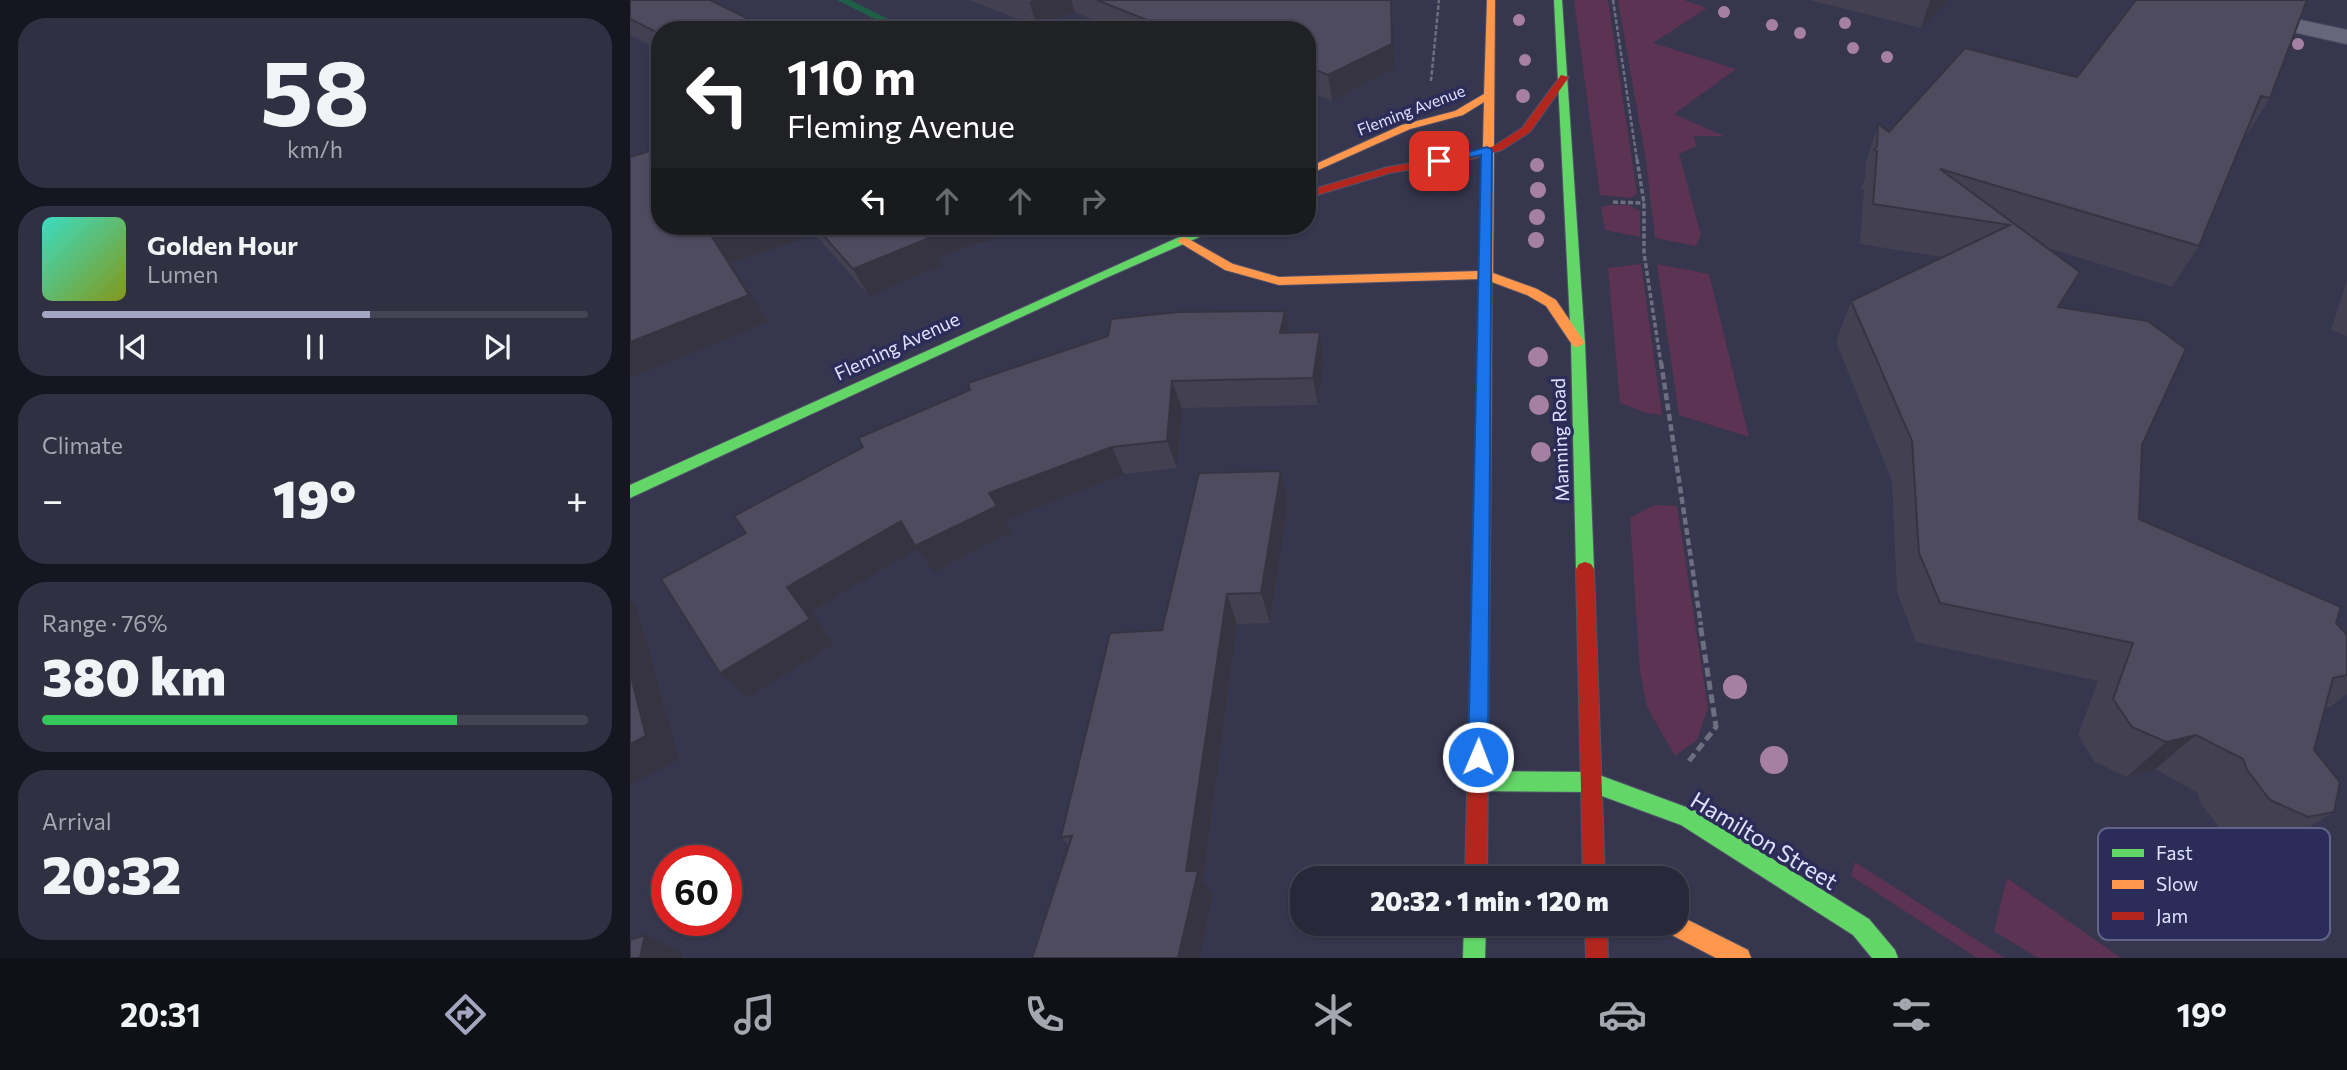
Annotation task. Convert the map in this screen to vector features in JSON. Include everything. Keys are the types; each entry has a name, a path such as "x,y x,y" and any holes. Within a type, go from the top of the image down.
{"main road":[{"path":"1476,866 1491,0"},
{"name":"Manning Road","path":"1558,0 1578,344 1594,866"},
{"path":"1316,192 1398,167 1509,144 1530,128 1564,77"},
{"name":"Fleming Avenue","path":"1316,168 1406,127 1459,113 1488,96"},
{"name":"Fleming Avenue","path":"630,492 1194,235"},
{"path":"1184,241 1222,265 1259,278 1381,280 1486,275 1532,292 1550,303 1578,344"},
{"name":"Hamilton Street","path":"1477,781 1591,782 1687,817 1861,927 1887,958"},
{"path":"1689,932 1740,958"},
{"path":"1474,958 1475,936"},
{"path":"1596,936 1597,958"}],"street":[{"path":"2178,0 2347,37"}],"path":[{"path":"1613,0 1644,203 1644,253 1716,727 1689,760"}],"shaded area":[{"path":"1574,0 1608,0 1637,194 1631,198 1600,195"},
{"path":"1618,0 1684,0 1707,8 1653,43 1736,69 1674,114 1724,136 1694,136 1696,146 1679,154 1701,235 1696,246 1655,238 1646,161"},
{"path":"1629,205 1640,211 1640,237 1605,230 1601,207"},
{"path":"1641,264 1662,415 1646,413 1620,403 1608,268"},
{"path":"1657,264 1709,274 1749,437 1679,415"},
{"path":"1654,505 1677,506 1708,708 1697,740 1675,756 1647,707 1640,672 1630,518"},
{"path":"1855,862 2005,958 1977,958 1851,876"},
{"path":"2007,878 2121,958 2038,958 1994,931"}],"building":[{"path":"630,0 710,0 753,21 651,21 651,30 630,19"},
{"path":"1097,0 1391,0 1392,44 1328,75 1316,70 1316,21 1150,21"},
{"path":"2136,0 2307,0 2270,98 2261,96 2199,246 1940,169 2080,272 2058,307 2148,321 2186,349 2142,445 2139,519 2341,607 2336,623 2347,635 2347,675 2333,678 2314,750 2340,782 2334,812 2308,817 2270,800 2247,770 2243,759 2196,735 2166,742 2132,727 2113,699 2133,643 1940,603 1919,553 1912,441 1851,301 2010,225 1873,204 1877,151 1874,150 1877,146 1878,124 1889,132 1965,48 2077,77"},
{"path":"651,151 651,235 718,235 712,237 749,295 630,342 630,157"},
{"path":"823,235 926,235 929,238 853,269"},
{"path":"1285,311 1280,333 1320,332 1313,378 1172,381 1167,441 1112,447 989,493 997,506 915,546 901,521 787,587 810,619 720,673 661,579 746,533 734,516 863,447 858,438 970,390 968,383 1108,336 1111,319 1178,312"},
{"path":"1281,471 1261,593 1227,594 1186,871 1198,871 1178,958 1032,958 1072,836 1061,837 1110,633 1162,630 1199,473"},
{"path":"630,673 646,736 630,744"},
{"path":"645,935 640,958 630,958 630,940"}],"waterway":[{"path":"842,0 886,21"}],"traffic: fast":[{"path":"1558,0 1578,343 1585,569"},
{"path":"630,492 1194,235"},
{"path":"1477,781 1591,782 1687,817 1861,927 1887,958"},
{"path":"1474,958 1475,936"}],"traffic: slow":[{"path":"1483,460 1491,0"},
{"path":"1316,168 1406,127 1459,113 1488,96"},
{"path":"1183,241 1229,267 1279,281 1486,275 1532,292 1551,303 1578,343"},
{"path":"1689,932 1740,958"}],"traffic: jam":[{"path":"1316,192 1388,170 1471,156 1498,148 1526,130 1564,77"},
{"path":"1476,866 1483,460"},
{"path":"1585,569 1594,866"},
{"path":"1596,936 1597,958"}],"route":[{"path":"1439,161 1487,150 1478,757"}]}
